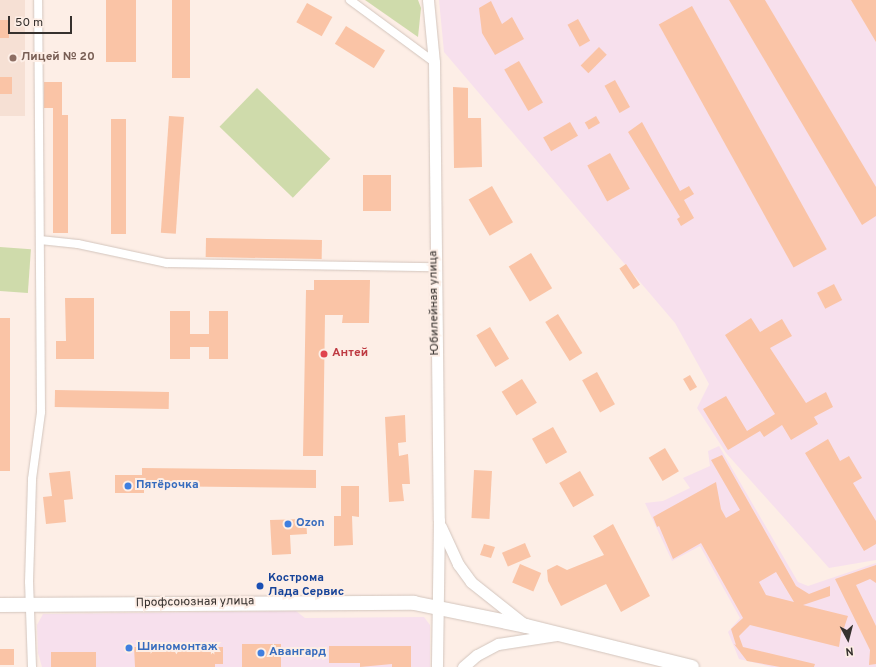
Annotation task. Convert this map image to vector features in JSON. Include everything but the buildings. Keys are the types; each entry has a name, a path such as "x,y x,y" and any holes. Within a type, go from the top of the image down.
{"highway":[{"name":"Профсоюзная улица","path":"0,605 30,606 324,602 414,603 526,626 692,667"}],"street":[{"path":"32,667 30,606 32,480 41,412 38,0"},
{"path":"350,0 434,62"},
{"name":"Юбилейная улица","path":"428,0 434,62 435,267 439,520 437,607 438,667"},
{"path":"40,240 78,244 167,263 435,267"},
{"path":"439,520 447,545 471,582 479,591 526,626"},
{"path":"463,667 477,655 498,644 558,635"}],"shaded area":[{"name":"Лицей № 20","path":"0,0 25,0 25,116 0,116"},
{"path":"439,0 876,0 876,560 829,568 726,453 697,408 709,384 675,323 444,52"},
{"path":"719,446 798,582 808,586 876,563 876,667 772,667 739,659 728,632 740,618 700,546 672,561 645,503 663,501 690,488 683,478 710,466 708,451"},
{"path":"296,611 305,618 424,617 430,625 430,667 42,667 38,653 37,625 43,614"}],"green space":[{"path":"365,0 418,0 421,8 418,37"},
{"path":"257,88 330,159 293,198 219,127"},
{"path":"0,247 31,249 28,293 0,291"}],"place":[{"name":"Лицей № 20","path":"13,58"},
{"name":"Антей","path":"324,354"},
{"name":"Пятёрочка","path":"128,486"},
{"name":"Ozon","path":"288,524"},
{"name":"Кострома Лада Сервис","path":"260,586"},
{"name":"Шиномонтаж","path":"129,648"},
{"name":"Авангард","path":"261,653"}]}
